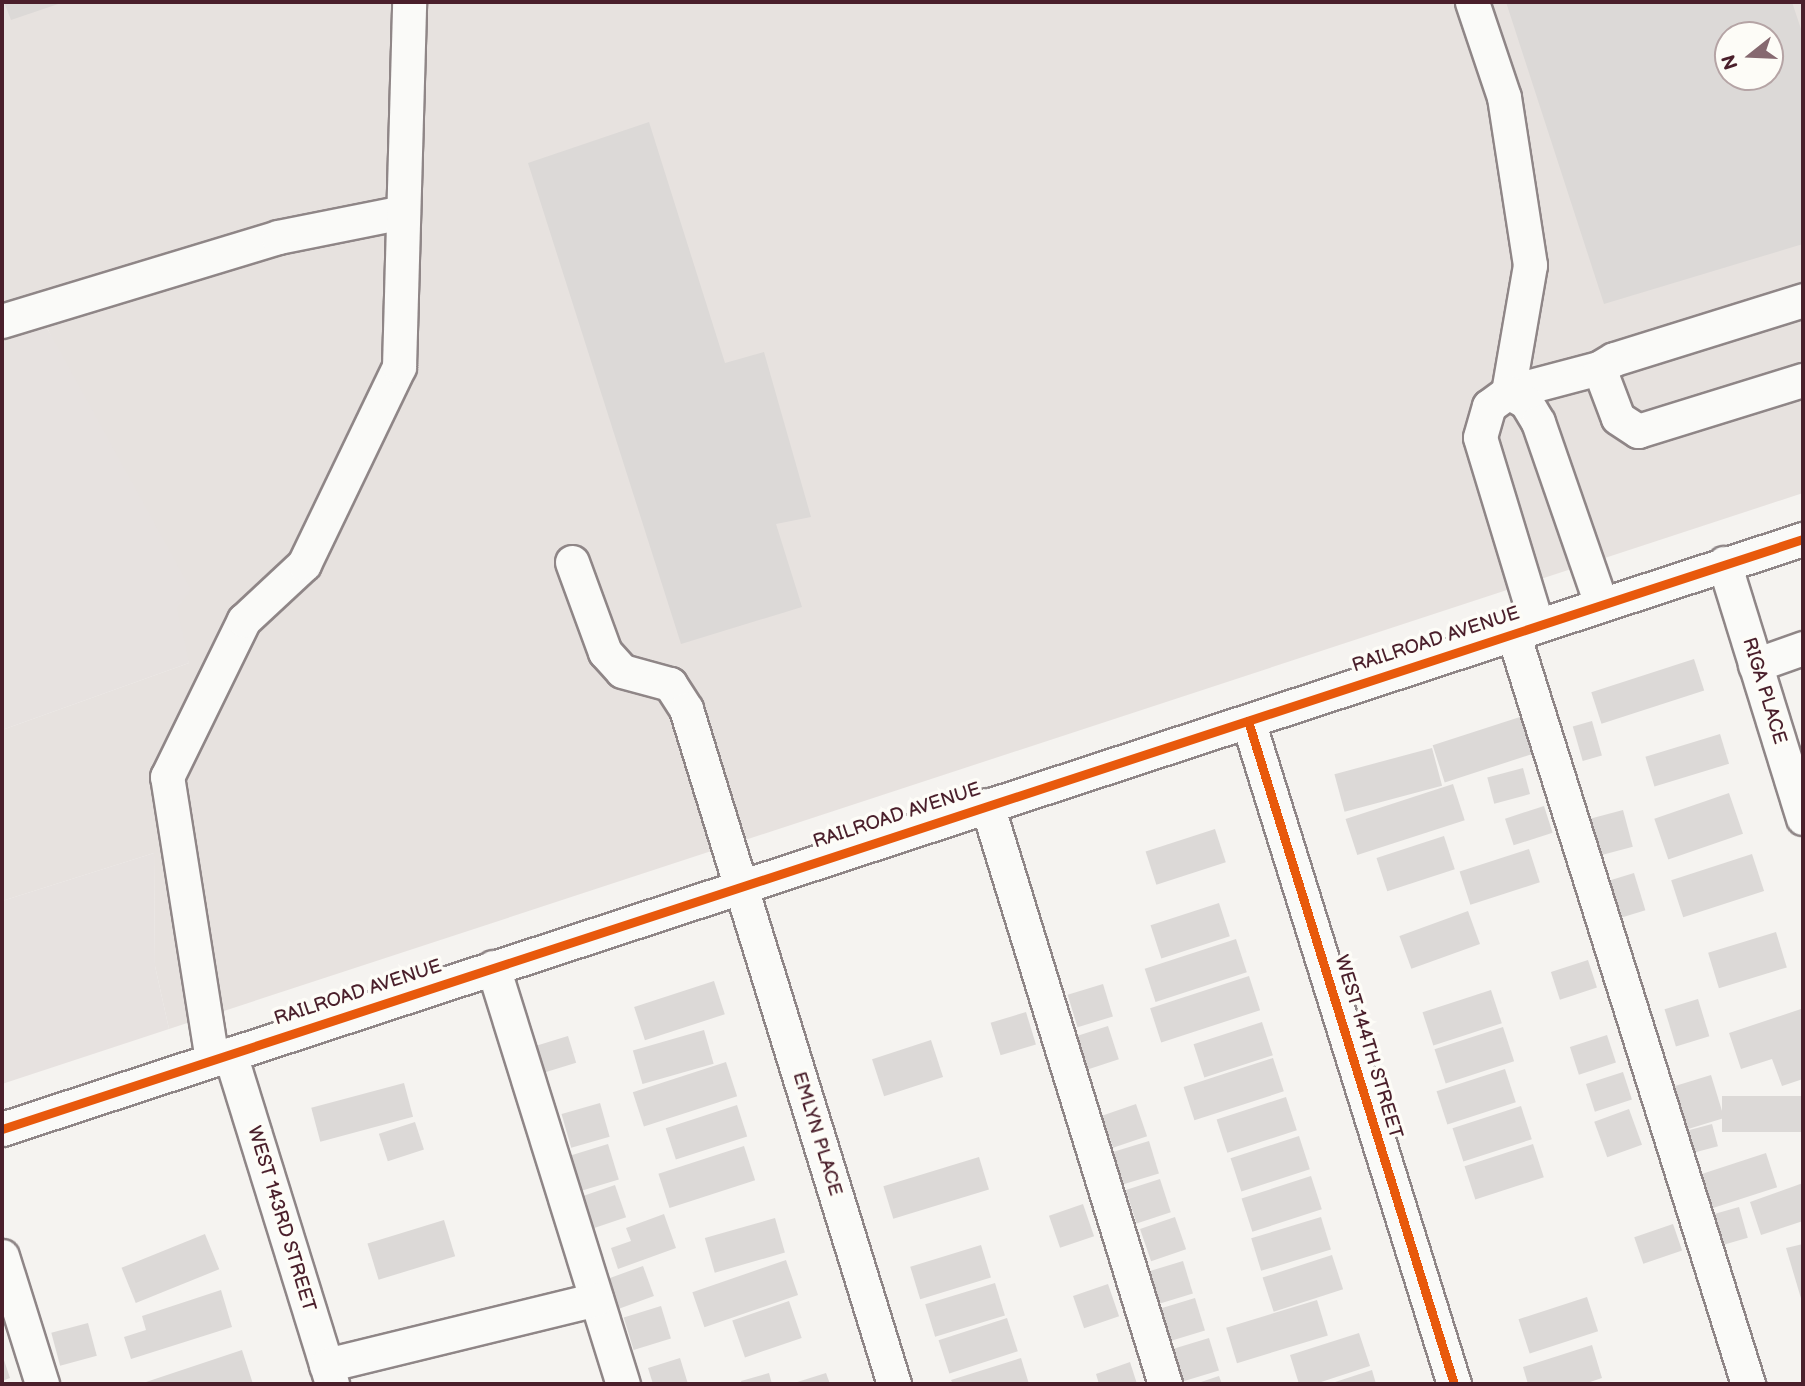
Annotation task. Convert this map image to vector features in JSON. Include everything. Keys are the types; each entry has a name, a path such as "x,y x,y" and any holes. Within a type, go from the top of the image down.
{"street":[{"name":"WEST 143RD STREET","path":"329,1375 221,1057 167,777 244,620 304,564 399,367 409,2"},
{"path":"1472,2 1504,97 1530,265 1508,392"},
{"path":"2,321 278,237 403,212"},
{"path":"1748,1384 1525,629 1480,437 1489,406 1508,392 1598,368 1614,359 1803,300"},
{"path":"1598,368 1618,418 1638,431 1803,380"},
{"path":"1508,392 1526,402 1538,422 1601,604"},
{"name":"RAILROAD AVENUE","path":"2,1129 740,885 1803,539"},
{"name":"EMLYN PLACE","path":"572,562 605,652 622,671 670,684 686,709 894,1384"},
{"name":"RIGA PLACE","path":"1724,563 1803,818"},
{"path":"1755,665 1801,656"},
{"name":"WEST 144TH STREET","path":"1248,720 1454,1384"},
{"path":"986,805 1165,1384"},
{"path":"493,967 623,1384"},
{"path":"2,1256 42,1384"},
{"path":"329,1375 596,1299"}],"shaded area":[{"path":"2,2 1803,2 1803,493 169,1029 155,966 154,853 2,901 2,730 189,663 47,327 2,343"},
{"path":"46,326 191,590 177,608 189,663 2,730 2,343"},
{"path":"154,853 155,966 169,1029 2,1084 2,901"}],"building":[{"path":"4,2 64,2 11,20"},
{"path":"1506,2 1792,2 1803,35 1803,244 1604,304"},
{"path":"649,122 725,363 764,352 811,517 776,524 802,607 681,644 528,163"},
{"path":"1694,659 1704,690 1601,724 1591,692"},
{"path":"1523,716 1535,753 1445,782 1433,745"},
{"path":"1592,721 1602,756 1583,761 1573,727"},
{"path":"1720,734 1729,764 1654,786 1645,757"},
{"path":"1432,748 1442,786 1345,812 1334,774"},
{"path":"1523,768 1530,794 1494,804 1487,778"},
{"path":"1453,784 1465,820 1357,855 1346,819"},
{"path":"1729,793 1743,834 1668,859 1654,819"},
{"path":"1544,806 1553,833 1514,845 1505,819"},
{"path":"1623,810 1633,847 1597,856 1587,820"},
{"path":"1215,829 1226,862 1156,885 1146,852"},
{"path":"1444,836 1455,869 1387,891 1376,858"},
{"path":"1529,849 1540,882 1470,905 1460,872"},
{"path":"1752,854 1764,891 1683,917 1671,880"},
{"path":"1634,873 1645,910 1612,921 1601,883"},
{"path":"1219,903 1230,936 1161,959 1151,925"},
{"path":"1468,911 1480,944 1411,969 1399,936"},
{"path":"1776,932 1787,967 1719,988 1708,953"},
{"path":"1236,939 1247,972 1156,1002 1145,969"},
{"path":"1588,960 1597,988 1560,1000 1551,972"},
{"path":"1249,976 1260,1010 1161,1042 1150,1008"},
{"path":"714,981 725,1014 645,1040 634,1007"},
{"path":"1103,984 1113,1017 1078,1027 1068,995"},
{"path":"1491,990 1502,1023 1433,1046 1423,1012"},
{"path":"1698,999 1709,1036 1676,1047 1665,1009"},
{"path":"1801,1009 1803,1079 1782,1086 1772,1059 1741,1069 1729,1033"},
{"path":"1026,1012 1036,1045 1001,1055 991,1023"},
{"path":"1262,1022 1273,1055 1204,1078 1194,1044"},
{"path":"1108,1026 1119,1059 1085,1070 1074,1037"},
{"path":"1503,1027 1514,1061 1446,1083 1435,1049"},
{"path":"704,1030 714,1064 643,1084 633,1050"},
{"path":"1607,1035 1616,1063 1579,1075 1570,1047"},
{"path":"568,1036 576,1063 544,1073 535,1046"},
{"path":"931,1040 943,1077 884,1096 872,1059"},
{"path":"1273,1058 1284,1091 1194,1120 1184,1087"},
{"path":"726,1062 737,1096 644,1127 633,1092"},
{"path":"1505,1069 1516,1102 1447,1125 1437,1091"},
{"path":"1623,1072 1632,1100 1595,1112 1586,1084"},
{"path":"1711,1075 1724,1118 1685,1130 1672,1087"},
{"path":"404,1083 413,1117 320,1142 311,1108"},
{"path":"1722,1096 1803,1096 1803,1132 1722,1132"},
{"path":"1286,1097 1297,1130 1227,1153 1217,1120"},
{"path":"600,1103 610,1137 571,1148 562,1114"},
{"path":"1136,1104 1147,1136 1113,1148 1102,1116"},
{"path":"737,1105 747,1136 676,1160 666,1128"},
{"path":"1521,1106 1532,1139 1463,1162 1453,1128"},
{"path":"1629,1109 1642,1145 1607,1157 1594,1122"},
{"path":"415,1122 424,1150 388,1161 379,1134"},
{"path":"1712,1124 1718,1146 1685,1155 1679,1133"},
{"path":"1299,1136 1310,1169 1241,1192 1231,1158"},
{"path":"1149,1141 1159,1174 1124,1184 1114,1152"},
{"path":"608,1144 619,1179 575,1193 564,1157"},
{"path":"1533,1144 1544,1177 1475,1200 1465,1166"},
{"path":"744,1146 755,1180 670,1208 658,1174"},
{"path":"1766,1153 1777,1187 1711,1209 1699,1175"},
{"path":"979,1157 989,1190 893,1219 883,1186"},
{"path":"1311,1176 1322,1209 1252,1232 1242,1199"},
{"path":"1160,1179 1171,1212 1137,1223 1126,1190"},
{"path":"1803,1183 1803,1221 1761,1235 1750,1202"},
{"path":"615,1185 626,1217 592,1229 581,1197"},
{"path":"1083,1204 1094,1236 1060,1248 1049,1216"},
{"path":"1739,1207 1748,1238 1715,1247 1706,1216"},
{"path":"664,1214 676,1248 618,1269 611,1248 631,1241 626,1228"},
{"path":"1175,1217 1186,1249 1151,1261 1140,1229"},
{"path":"1321,1217 1331,1250 1261,1271 1251,1238"},
{"path":"775,1218 785,1253 715,1273 705,1238"},
{"path":"444,1220 455,1256 379,1280 367,1243"},
{"path":"1673,1224 1682,1250 1643,1264 1634,1237"},
{"path":"205,1234 219,1269 136,1303 122,1268"},
{"path":"1803,1244 1803,1305 1786,1248"},
{"path":"981,1245 991,1278 920,1299 910,1267"},
{"path":"1332,1255 1343,1289 1274,1312 1263,1278"},
{"path":"786,1260 798,1295 704,1327 692,1292"},
{"path":"1183,1261 1193,1294 1158,1304 1148,1272"},
{"path":"643,1266 654,1296 618,1309 607,1279"},
{"path":"995,1283 1005,1316 935,1337 925,1304"},
{"path":"1108,1284 1119,1316 1084,1328 1073,1296"},
{"path":"221,1290 232,1327 131,1359 124,1337 146,1330 142,1316"},
{"path":"1587,1297 1598,1331 1530,1353 1519,1319"},
{"path":"1195,1298 1205,1331 1170,1341 1160,1309"},
{"path":"1317,1300 1328,1335 1237,1363 1226,1328"},
{"path":"789,1301 802,1338 745,1357 732,1321"},
{"path":"661,1306 671,1339 634,1350 624,1317"},
{"path":"1007,1318 1018,1351 949,1374 939,1340"},
{"path":"88,1323 97,1356 60,1366 51,1333"},
{"path":"1359,1333 1370,1366 1315,1384 1299,1384 1290,1355"},
{"path":"1209,1338 1219,1371 1184,1381 1174,1349"},
{"path":"1592,1345 1602,1378 1584,1384 1528,1384 1523,1367"},
{"path":"242,1350 253,1384 140,1384"},
{"path":"2,1354 10,1378 2,1381"},
{"path":"680,1358 688,1384 653,1384 648,1368"},
{"path":"1021,1358 1029,1384 953,1384 951,1380"},
{"path":"1130,1362 1137,1384 1099,1384 1096,1374"},
{"path":"1372,1370 1376,1384 1329,1384"},
{"path":"769,1373 772,1384 742,1384 741,1381"},
{"path":"826,1373 830,1384 791,1384"},
{"path":"1219,1376 1222,1384 1195,1384"}],"cycle path":[{"path":"2,1129 1803,539"},
{"path":"1248,721 1454,1384"}]}
